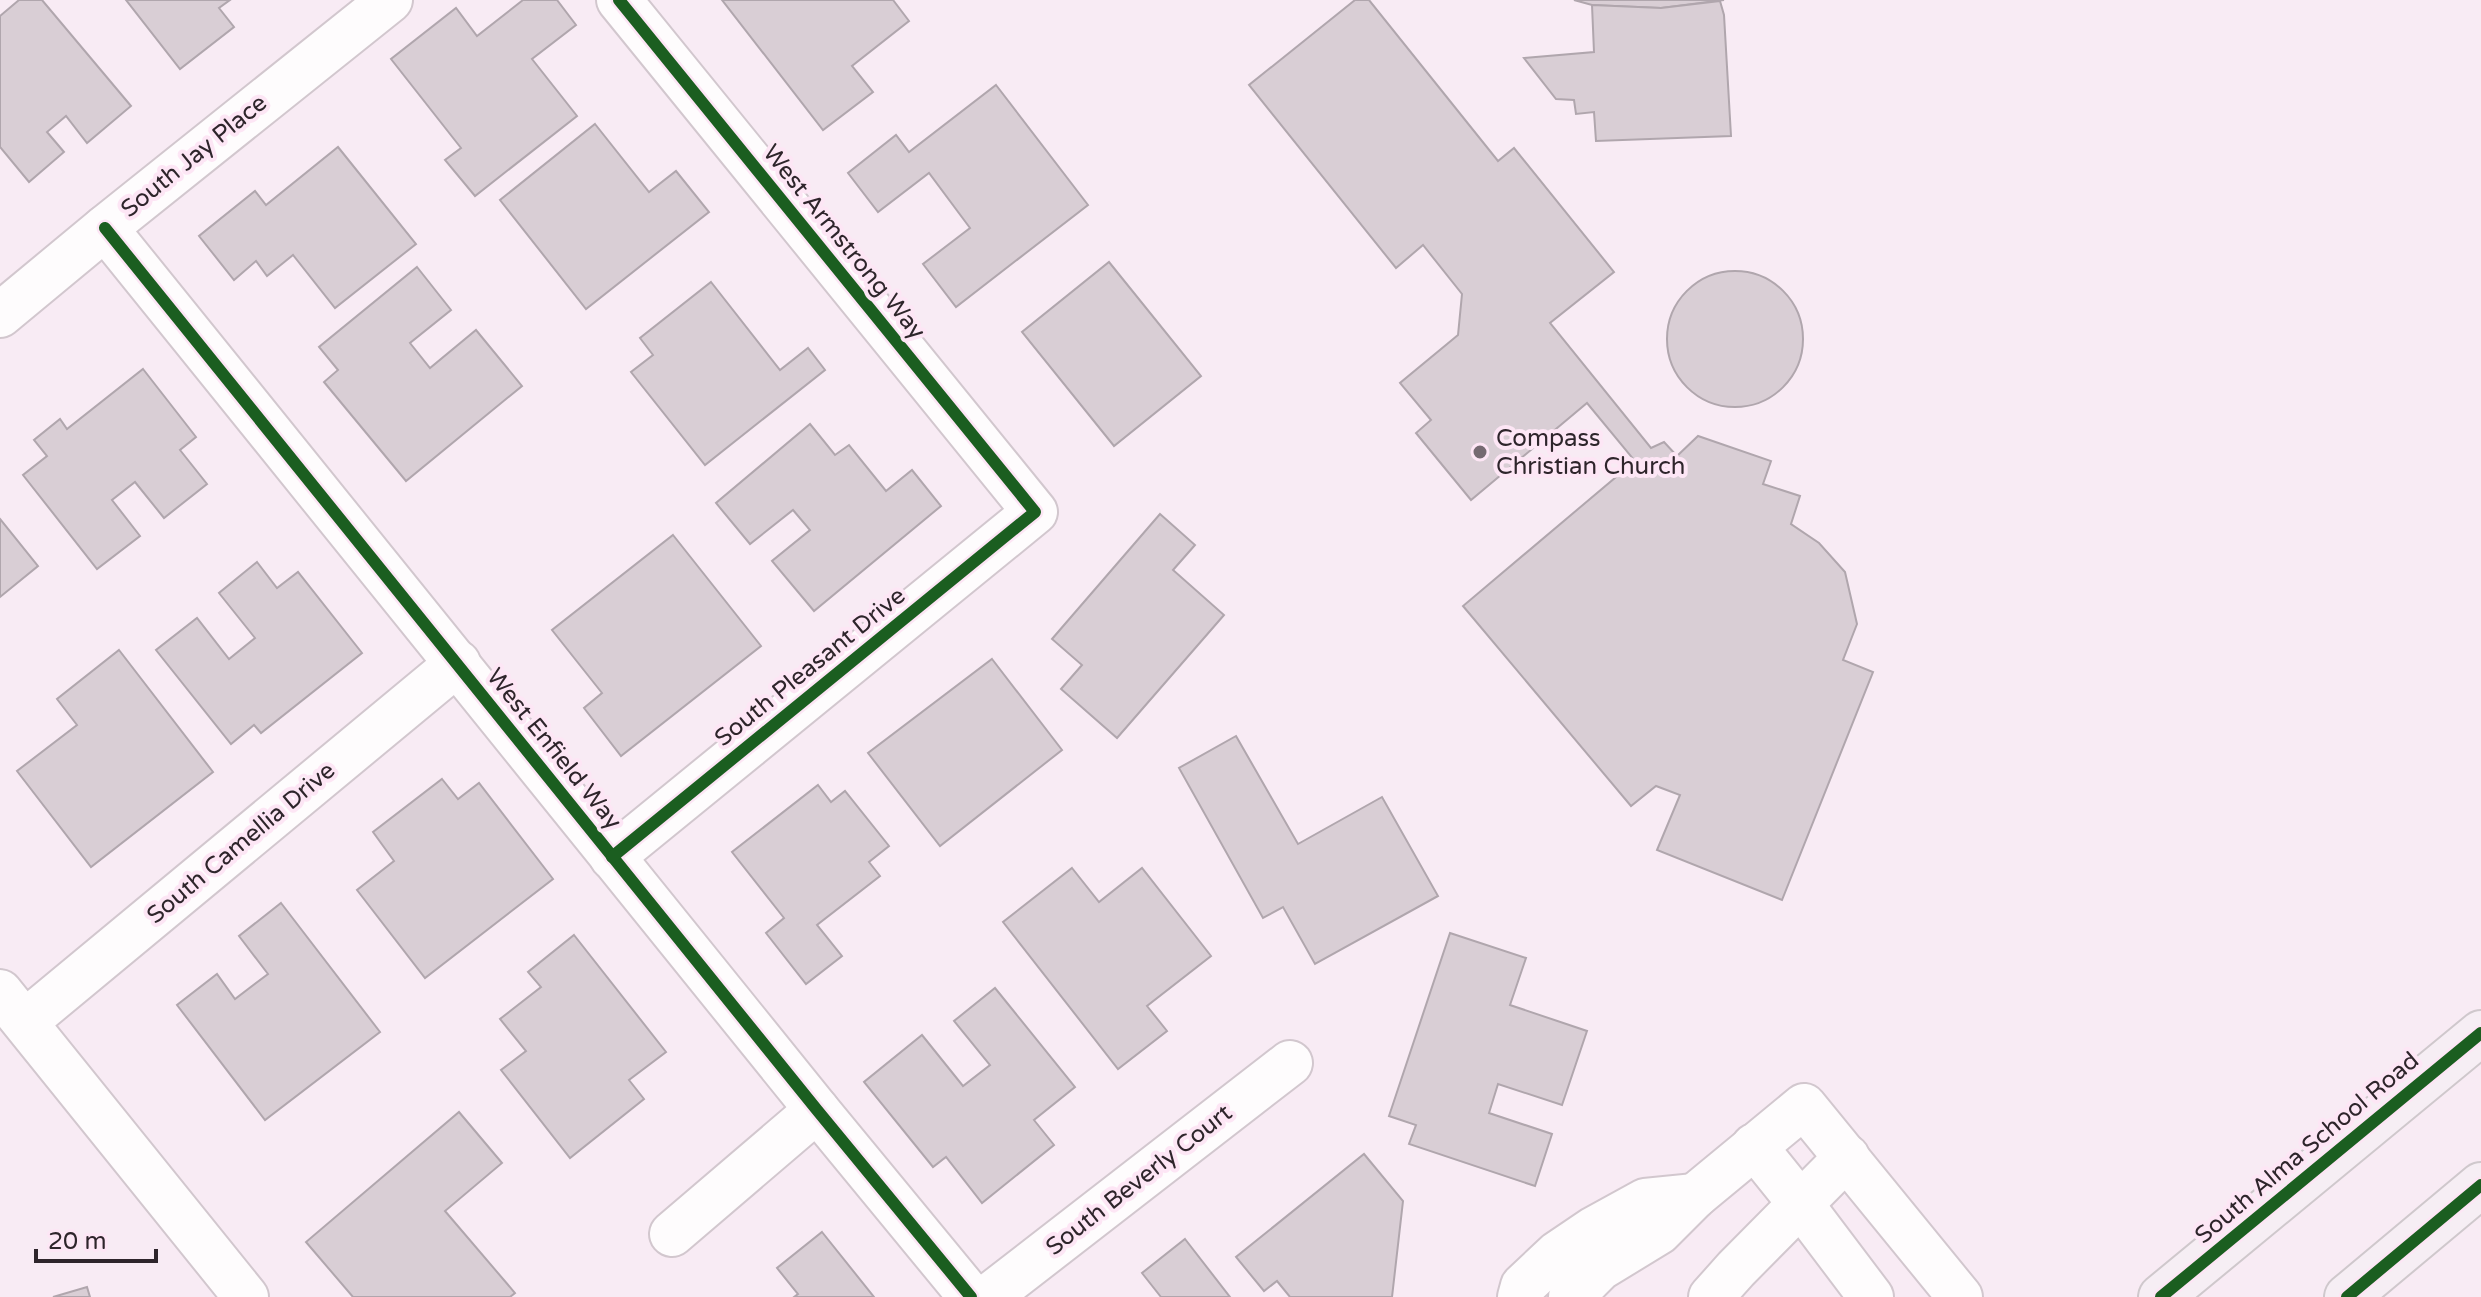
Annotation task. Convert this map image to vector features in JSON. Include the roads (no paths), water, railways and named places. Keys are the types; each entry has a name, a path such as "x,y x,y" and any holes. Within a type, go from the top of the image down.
{"main road":[{"name":"South Alma School Road","path":"2161,1297 2481,1033"},
{"path":"2347,1297 2481,1185"}],"street":[{"name":"South Jay Place","path":"0,315 390,0"},
{"name":"West Armstrong Way","path":"619,0 1035,512"},
{"name":"West Enfield Way","path":"105,228 971,1297"},
{"name":"South Pleasant Drive","path":"612,857 1035,512"},
{"name":"South Camellia Drive","path":"12,1007 458,663"},
{"path":"12,1007 246,1297"},
{"name":"South Beverly Court","path":"988,1297 1290,1063"},
{"path":"1571,1297 1600,1268 1659,1232 1695,1196 1804,1106 1960,1297"},
{"path":"672,1234 817,1110"},
{"path":"1754,1146 1871,1297"},
{"path":"1711,1297 1847,1157"},
{"path":"1520,1297 1523,1286 1557,1254 1594,1229 1645,1201 1695,1196"}],"place":[{"name":"Compass Christian Church","path":"1480,452"}]}
